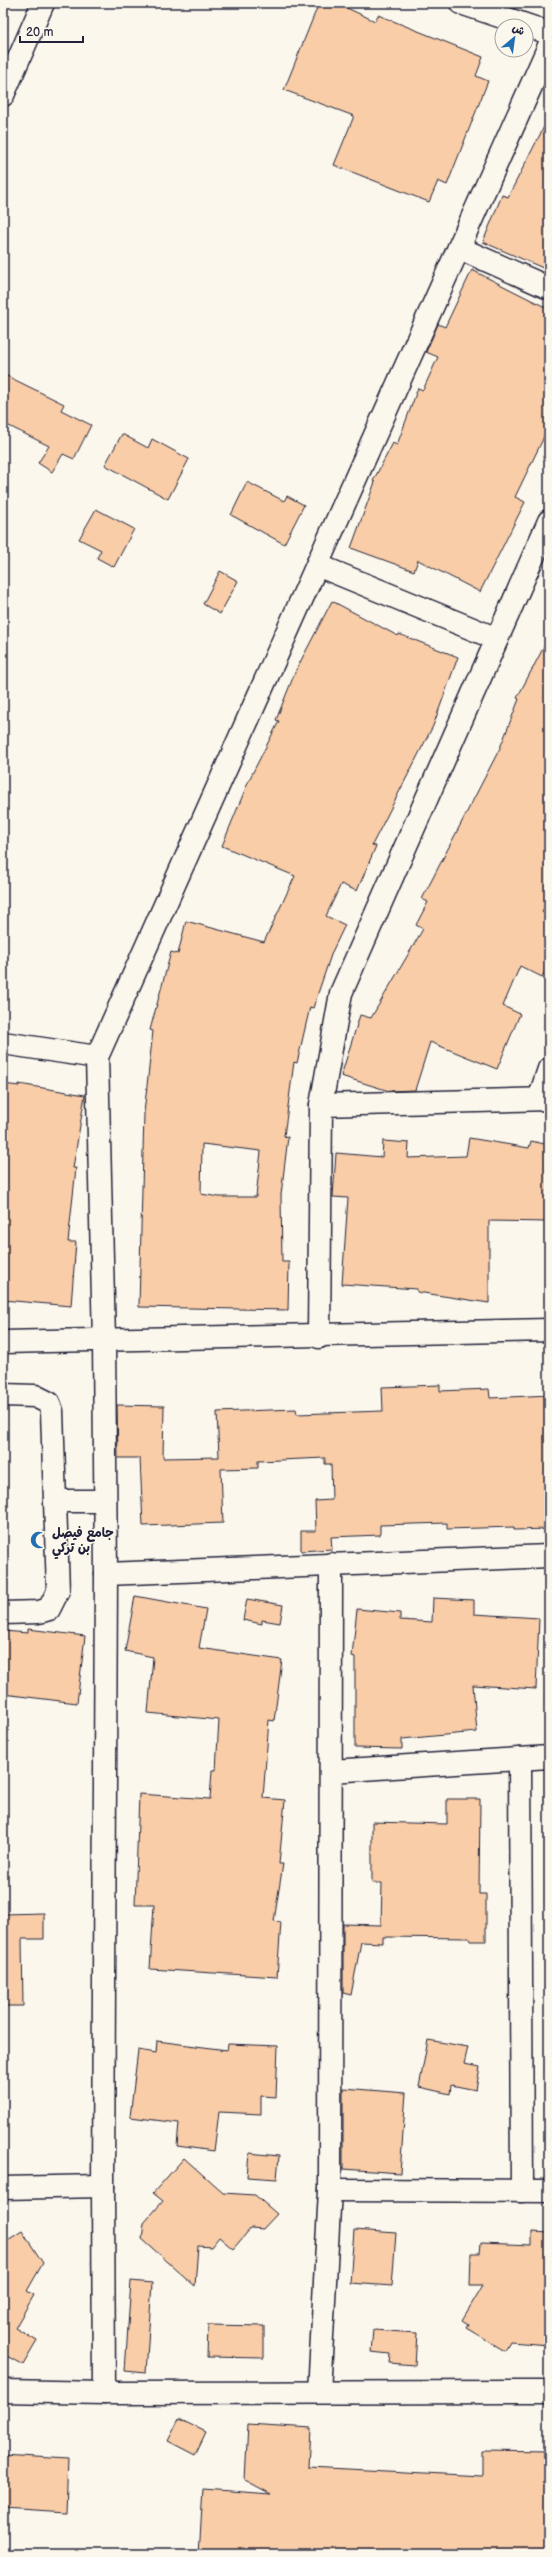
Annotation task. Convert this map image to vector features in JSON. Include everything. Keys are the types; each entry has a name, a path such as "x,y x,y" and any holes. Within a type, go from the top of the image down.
{"street":[{"path":"3,96 43,3"},
{"path":"461,3 549,33"},
{"path":"104,2393 102,2186 106,1574 104,1340 97,1057 549,46"},
{"path":"459,248 549,288"},
{"path":"319,1337 321,1105 341,993 549,521"},
{"path":"317,565 497,639"},
{"path":"3,1043 97,1057"},
{"path":"321,1105 544,1099 549,1069"},
{"path":"3,1342 319,1337 549,1330"},
{"path":"3,1395 35,1396 49,1403 52,1411 58,1591 54,1602 49,1609 39,1612 3,1613"},
{"path":"55,1501 105,1500"},
{"path":"106,1574 549,1556"},
{"path":"319,2392 330,2190 331,1564"},
{"path":"331,1771 549,1757"},
{"path":"520,1759 522,2191"},
{"path":"3,2188 102,2186"},
{"path":"330,2190 549,2191"},
{"path":"3,2391 104,2393 549,2392"}],"building":[{"path":"319,3 336,3 375,21 378,15 483,57 476,76 488,81 447,185 438,181 429,202 334,165 354,116 284,90"},
{"path":"549,117 549,254 543,268 483,242 502,195 508,197"},
{"path":"472,270 549,309 549,421 543,439 515,497 525,502 480,592 418,560 414,571 351,548 375,482 373,481 393,443 397,445 418,388 423,390 438,357 426,352 438,324 445,327"},
{"path":"3,374 64,404 61,410 91,425 74,459 63,454 52,472 38,463 49,446 3,423"},
{"path":"122,434 148,448 152,439 189,459 168,499 105,465"},
{"path":"247,482 284,501 287,496 304,505 284,544 231,515"},
{"path":"96,509 134,529 114,567 97,558 101,550 79,539"},
{"path":"220,571 238,581 220,614 203,604"},
{"path":"332,601 398,636 399,634 458,657 433,726 372,845 376,846 357,891 341,884 326,916 345,925 332,952 313,1008 310,1007 297,1063 294,1062 284,1136 288,1137 281,1195 282,1262 289,1262 288,1310 139,1307 144,1113 153,1031 150,1030 171,952 178,954 186,921 264,942 295,876 222,846 249,780 279,721 276,720 296,670","holes":["202,1144 261,1151 256,1197 219,1197 201,1194"]},
{"path":"549,637 549,898 542,912 549,916 549,963 542,977 520,966 503,1006 520,1014 497,1069 430,1042 415,1090 389,1091 341,1076 360,1015 371,1018 423,929 416,925 428,902 422,899 500,748 519,699 517,698"},
{"path":"3,1084 19,1086 19,1084 85,1095 73,1168 76,1168 68,1242 76,1242 71,1306 3,1300"},
{"path":"469,1138 529,1148 531,1141 549,1145 549,1222 489,1221 489,1303 417,1292 417,1289 342,1284 348,1198 333,1197 336,1153 382,1157 383,1141 409,1143 408,1158 466,1156"},
{"path":"440,1385 440,1391 489,1389 490,1398 549,1395 549,1529 514,1530 514,1527 447,1529 447,1523 380,1525 380,1535 331,1537 332,1549 301,1551 301,1531 316,1531 315,1501 332,1500 331,1464 325,1464 325,1458 258,1461 258,1468 221,1469 223,1523 143,1526 140,1458 118,1458 117,1405 164,1406 163,1458 219,1457 217,1412 296,1409 297,1414 383,1411 382,1387"},
{"path":"135,1596 206,1609 199,1648 282,1660 274,1721 269,1720 263,1798 285,1800 279,1864 283,1864 274,1921 281,1922 277,1977 150,1969 154,1905 135,1905 139,1794 210,1799 212,1770 216,1770 219,1720 148,1713 153,1657 125,1651"},
{"path":"433,1598 474,1600 474,1614 539,1618 536,1689 473,1685 477,1732 402,1739 402,1749 355,1748 355,1657 352,1656 357,1609 400,1613 400,1620 432,1622"},
{"path":"247,1599 283,1605 280,1623 262,1620 262,1624 243,1620"},
{"path":"28,1629 85,1636 77,1703 3,1694 3,1631 28,1633"},
{"path":"447,1799 480,1799 479,1894 486,1894 486,1941 470,1941 469,1938 383,1937 383,1943 361,1942 351,1995 343,1993 343,1924 381,1925 382,1883 372,1883 372,1822 447,1824"},
{"path":"44,1913 44,1939 22,1939 23,2006 3,2006 3,1914"},
{"path":"428,2040 468,2047 464,2064 480,2067 476,2090 451,2085 450,2094 419,2087"},
{"path":"157,2041 227,2050 228,2044 278,2046 276,2097 261,2096 261,2114 219,2112 214,2151 177,2146 179,2123 130,2117 138,2050 156,2053"},
{"path":"343,2088 406,2093 400,2173 343,2169"},
{"path":"249,2153 279,2156 277,2179 247,2177"},
{"path":"184,2158 223,2193 255,2195 277,2214 263,2229 251,2228 233,2249 219,2237 211,2247 198,2246 195,2286 142,2239 144,2223 163,2201 153,2193"},
{"path":"354,2230 396,2233 392,2286 350,2283"},
{"path":"22,2231 43,2263 27,2291 34,2295 15,2328 37,2341 23,2365 3,2354 3,2243"},
{"path":"532,2232 549,2233 549,2345 510,2342 505,2351 466,2328 468,2324 462,2320 483,2285 470,2285 471,2253 480,2253 481,2243 532,2245"},
{"path":"131,2281 152,2283 146,2373 125,2371"},
{"path":"208,2325 264,2326 264,2358 207,2357"},
{"path":"373,2330 417,2333 415,2365 389,2363 390,2354 371,2352"},
{"path":"179,2419 206,2432 195,2455 168,2441"},
{"path":"248,2424 311,2428 309,2467 482,2476 482,2450 549,2451 549,2554 199,2554 203,2489 271,2494 245,2480"},
{"path":"3,2455 68,2459 66,2512 3,2508"}],"place":[{"name":"جامع فيصل بن تركي","path":"39,1540"}]}
